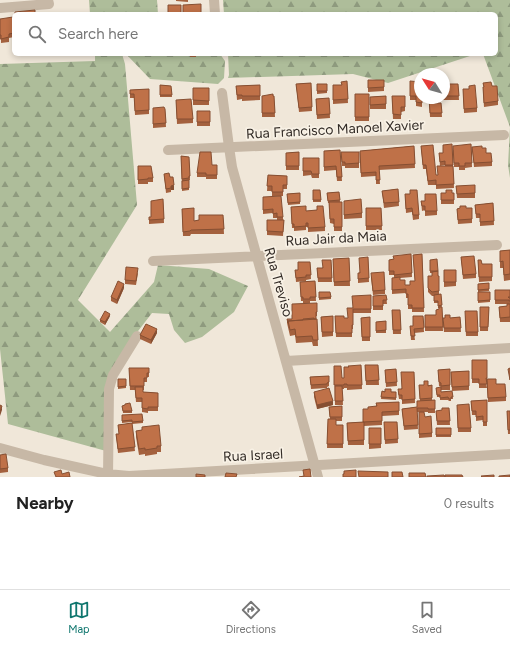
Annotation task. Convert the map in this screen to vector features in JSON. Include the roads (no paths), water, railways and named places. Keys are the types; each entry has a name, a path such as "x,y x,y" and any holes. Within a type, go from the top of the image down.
{"street":[{"path":"214,0 215,12"},
{"path":"0,8 48,2"},
{"name":"Rua Treviso","path":"222,93 232,167 318,477"},
{"name":"Rua Francisco Manoel Xavier","path":"168,150 504,135"},
{"name":"Rua Jair da Maia","path":"153,261 497,245"},
{"path":"107,476 109,389 113,375 137,336"},
{"path":"286,361 510,348"},
{"name":"Rua Israel","path":"0,448 107,476 129,477 510,454"}]}
